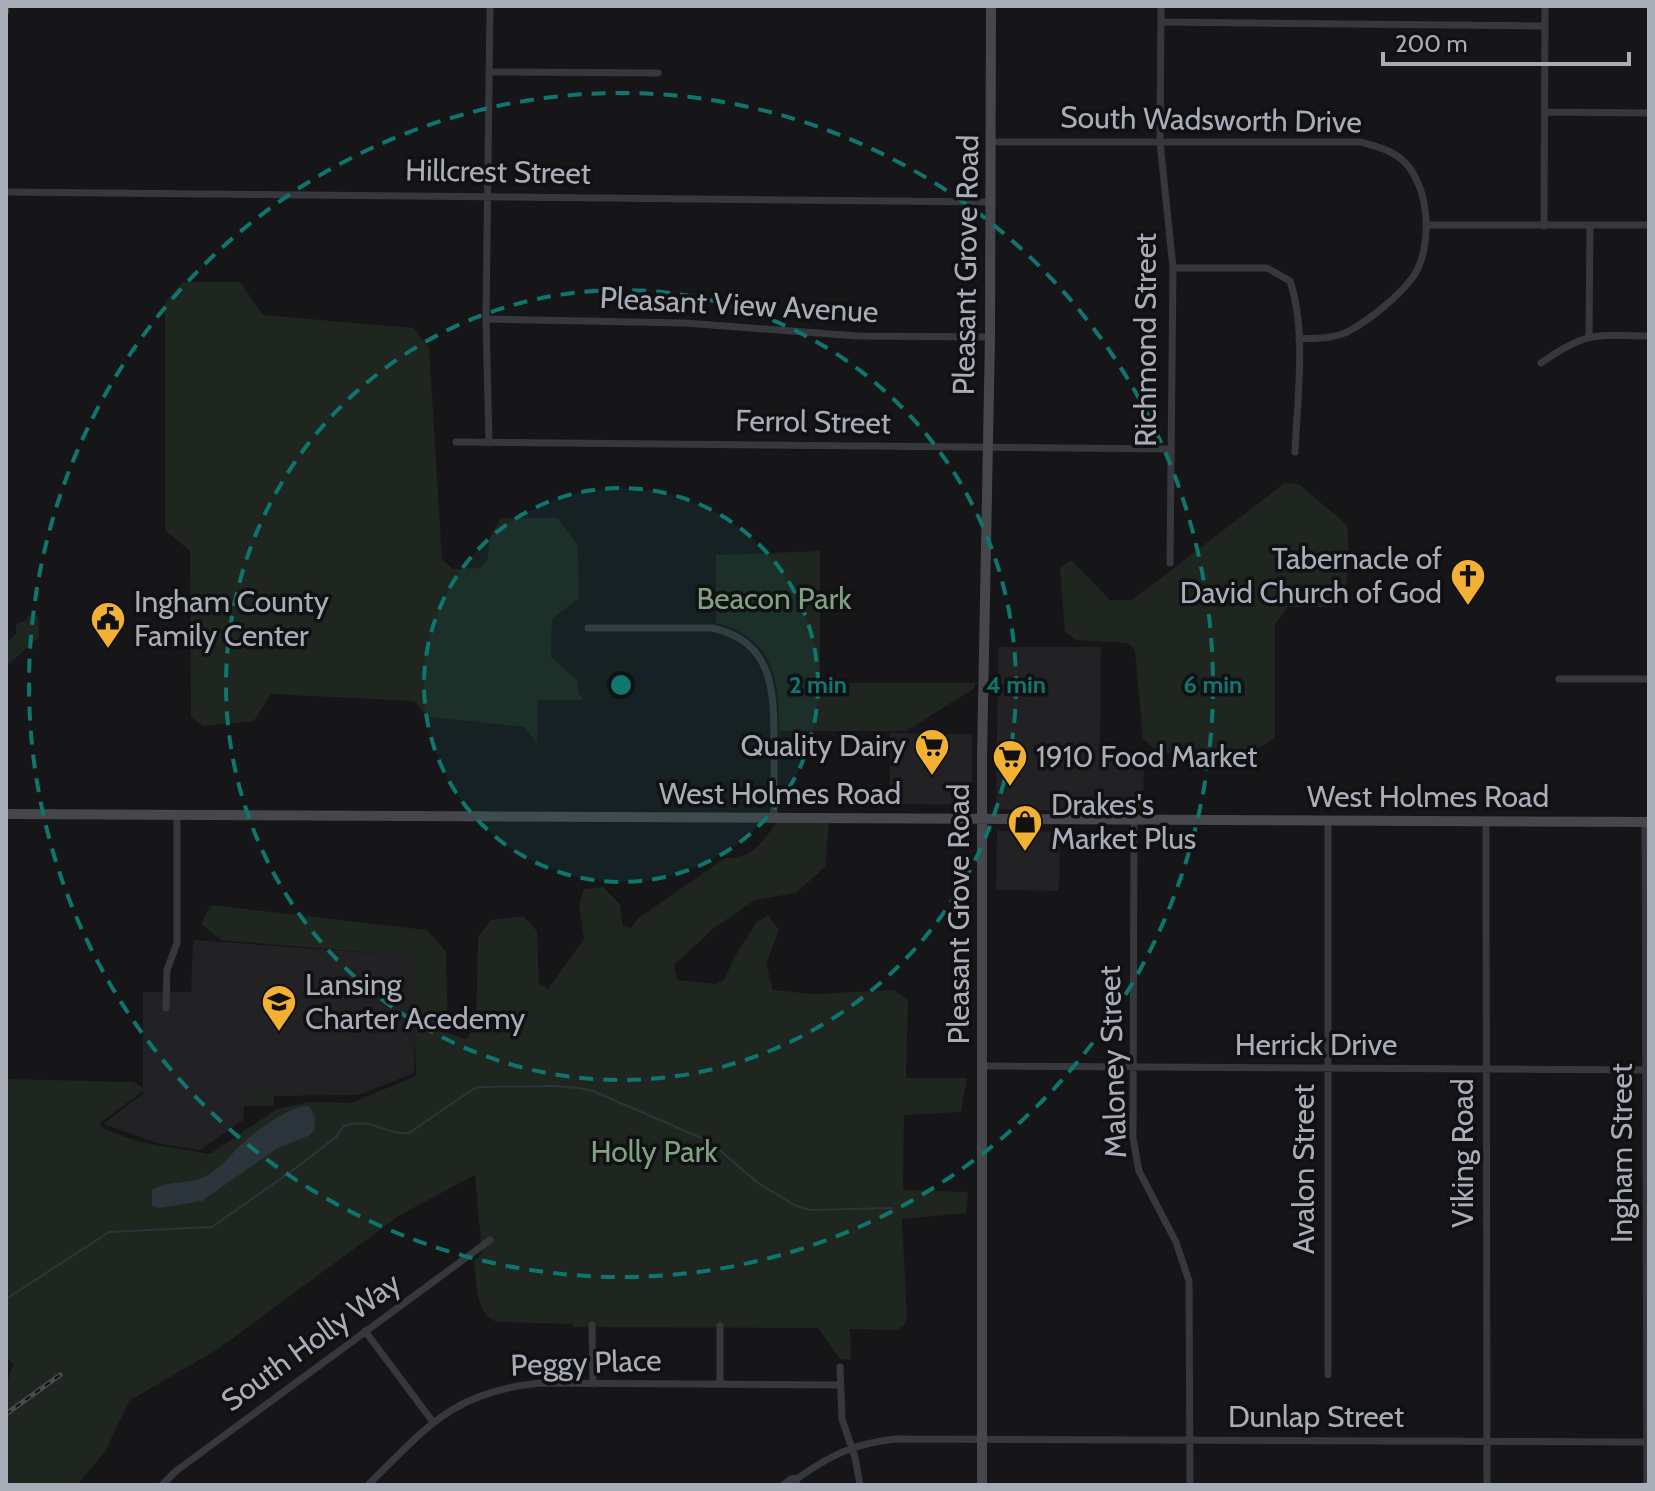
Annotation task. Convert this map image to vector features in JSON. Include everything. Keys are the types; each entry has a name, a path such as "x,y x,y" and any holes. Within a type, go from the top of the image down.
{"street":[{"path":"489,443 486,319 490,6"},
{"name":"Pleasant Grove Road","path":"982,1485 983,819 991,6"},
{"name":"Richmond Street","path":"1161,6 1160,142 1173,268 1170,563"},
{"path":"1544,226 1545,6"},
{"path":"1161,22 1545,26"},
{"path":"491,72 658,73"},
{"path":"1545,112 1649,113"},
{"name":"South Wadsworth Drive","path":"991,142 1361,142 1400,157 1416,174 1422,188 1426,225 1420,262 1413,276 1398,293 1346,333 1299,339"},
{"name":"Hillcrest Street","path":"6,192 990,202"},
{"path":"1426,225 1649,225"},
{"path":"1589,335 1590,226"},
{"path":"1173,268 1267,268 1279,272 1290,281 1296,296 1299,339 1295,452"},
{"name":"Pleasant View Avenue","path":"486,319 685,323 857,336 990,337"},
{"path":"1541,363 1589,335 1649,336"},
{"name":"Ferrol Street","path":"456,442 1170,449"},
{"path":"588,628 712,628 728,632 755,651 765,666 773,696 774,817"},
{"path":"1559,679 1649,679"},
{"name":"West Holmes Road","path":"6,814 1647,822"},
{"path":"166,1008 167,970 177,943 177,815"},
{"name":"Maloney Street","path":"1134,819 1133,1138 1146,1188 1176,1242 1189,1281 1190,1485"},
{"name":"Avalon Street","path":"1328,820 1328,1375"},
{"name":"Viking Road","path":"1486,821 1487,1485"},
{"name":"Ingham Street","path":"1647,822 1647,1485"},
{"name":"Herrick Drive","path":"984,1066 1647,1070"},
{"name":"South Holly Way","path":"162,1485 176,1471 490,1240"},
{"path":"592,1325 593,1384"},
{"path":"720,1326 720,1384"},
{"path":"365,1331 433,1422"},
{"path":"840,1367 842,1419 860,1485"},
{"name":"Peggy Place","path":"368,1485 433,1422 466,1401 492,1391 540,1383 840,1385"},
{"name":"Dunlap Street","path":"783,1485 796,1481 823,1460 851,1446 895,1439 1648,1442"}],"shaded area":[{"path":"998,647 1101,647 1100,758 1144,758 1143,812 996,809"},
{"path":"890,733 972,734 972,805 890,804"},
{"path":"997,831 1060,832 1059,891 996,890"},
{"name":"Lansing Charter Acedemy","path":"193,940 415,956 414,1073 358,1095 274,1096 274,1106 244,1106 243,1120 200,1150 161,1144 103,1124 143,1094 143,992 191,992"},
{"path":"303,1106 310,1107 315,1118 314,1130 310,1135 276,1149 202,1201 158,1208 152,1206 152,1190 206,1176 265,1126"}],"green space":[{"path":"183,282 240,282 263,315 413,328 429,347 442,559 453,569 480,568 487,561 490,537 501,518 558,518 578,546 579,598 552,619 551,657 577,680 579,694 584,700 538,700 537,743 524,727 427,717 414,701 271,694 254,721 203,726 191,717 190,551 165,530 165,303"},
{"path":"1285,483 1299,484 1347,525 1348,566 1341,607 1287,607 1275,625 1275,738 1256,750 1159,753 1143,739 1135,650 1127,643 1076,640 1065,632 1060,568 1071,560 1110,600 1132,600"},
{"name":"Beacon Park","path":"820,551 820,683 975,683 975,688 906,731 779,731 777,694 769,663 750,639 716,623 716,555"},
{"path":"28,616 38,616 39,637 10,663 6,663 6,643 16,634 16,624 27,620"},
{"name":"Holly Park","path":"777,822 829,822 825,867 796,893 755,900 714,928 674,965 677,980 716,984 724,980 756,923 768,915 779,930 766,964 773,990 814,994 894,990 908,1000 906,1078 967,1078 961,1112 904,1115 903,1190 968,1192 966,1213 902,1219 907,1318 904,1326 897,1330 850,1329 851,1360 840,1359 818,1328 574,1327 573,1324 498,1322 485,1313 477,1288 474,1261 482,1253 475,1175 400,1215 218,1349 129,1401 105,1452 77,1485 6,1485 6,1386 13,1364 6,1357 6,1079 133,1082 143,1091 100,1123 102,1128 139,1142 210,1154 277,1109 309,1102 351,1103 416,1076 412,956 221,940 201,924 211,905 427,930 446,952 448,1033 466,1039 476,1026 478,937 491,920 523,916 537,931 539,984 548,989 584,939 579,905 584,889 603,887 620,904 623,926 631,928 637,919 725,858 750,852"},
{"path":"244,1091 274,1091 274,1106 244,1106"}],"waterway":[{"path":"6,1299 109,1232 212,1227 296,1168 336,1137 343,1126 362,1123 409,1133 480,1087 555,1086 593,1091 699,1137 716,1147 758,1183 796,1206 811,1210 893,1208"}],"railway":[{"path":"6,1414 60,1375"}],"place":[{"name":"Tabernacle of David Church of God","path":"1468,607"},
{"name":"Ingham County Family Center","path":"108,650"},
{"name":"Quality Dairy","path":"932,777"},
{"name":"1910 Food Market","path":"1010,788"},
{"name":"Drakes's Market Plus","path":"1025,853"},
{"name":"Lansing Charter Acedemy","path":"279,1033"}]}
